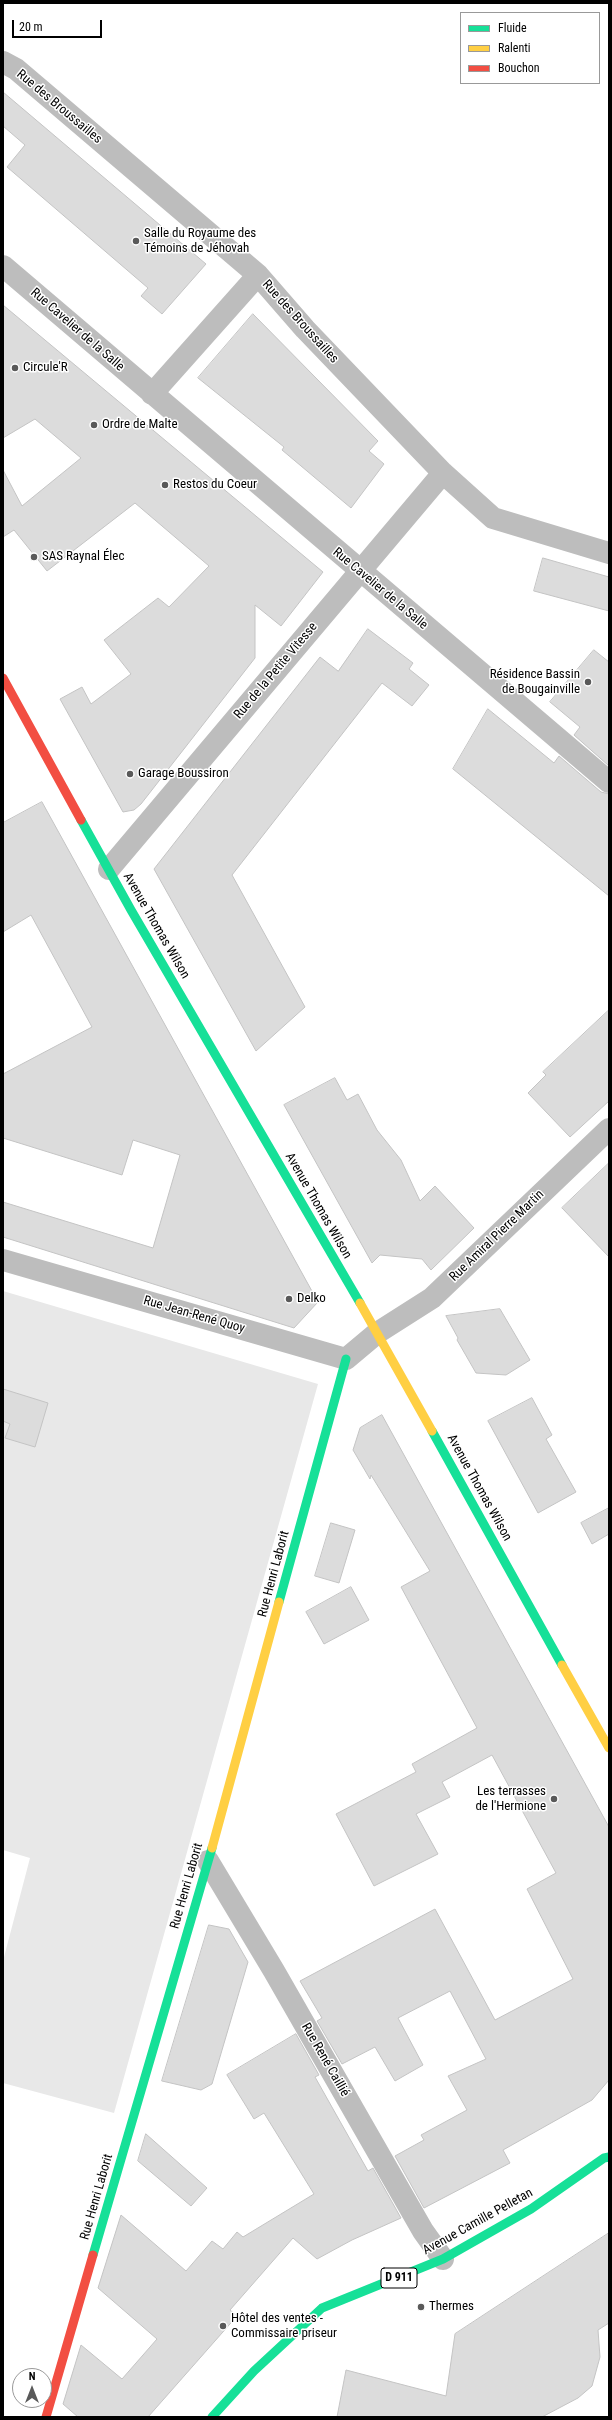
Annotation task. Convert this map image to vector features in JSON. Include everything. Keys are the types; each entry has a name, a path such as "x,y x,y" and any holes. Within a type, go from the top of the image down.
{"street":[{"name":"Rue des Broussailles","path":"3,62 16,69 258,275 305,329 443,473 493,518 609,554"},
{"name":"Rue Cavelier de la Salle","path":"3,266 360,572 609,782"},
{"path":"152,394 258,275"},
{"name":"Rue de la Petite Vitesse","path":"109,869 443,473"},
{"name":"Avenue Thomas Wilson","path":"3,678 109,869 377,1333 609,1748"},
{"name":"Rue Amiral Pierre Martin","path":"377,1333 432,1298 609,1129"},
{"name":"Rue Jean-René Quoy","path":"3,1260 346,1360"},
{"path":"346,1360 377,1333"},
{"name":"Rue Henri Laborit","path":"46,2417 208,1861 346,1360"},
{"name":"Rue René Caillié","path":"208,1861 274,1971 424,2231 443,2259"},
{"name":"Avenue Camille Pelletan","path":"212,2417 254,2371 322,2308 443,2259 531,2209 606,2157 609,2149"}],"shaded area":[{"path":"3,1291 318,1384 114,2113 3,2083 3,1961 30,1858 3,1850"}],"building":[{"path":"3,92 206,264 162,314 141,296 148,288 7,167 25,145 3,126"},
{"path":"3,305 323,572 281,626 255,605 255,658 141,804 134,810 123,812 60,699 82,687 91,704 131,674 104,640 158,598 169,607 209,566 135,503 47,571 14,530 3,537 3,470 22,506 81,458 35,419 3,438"},
{"path":"253,314 378,441 369,451 384,464 351,508 282,450 284,447 198,378"},
{"path":"543,558 609,577 609,611 534,591"},
{"path":"368,629 413,663 409,669 429,685 412,706 382,683 232,875 305,1007 256,1051 154,869 320,657 338,671"},
{"name":"Résidence Bassin de Bougainville","path":"594,650 609,662 609,766 574,735 580,727 550,702"},
{"path":"488,709 554,763 559,756 601,792 609,794 609,896 453,769"},
{"path":"42,802 318,1302 294,1328 3,1237 3,1202 153,1248 180,1155 133,1140 122,1175 3,1138 3,1074 92,1027 31,915 3,932 3,823"},
{"path":"609,1010 609,1101 570,1137 528,1093 546,1075 543,1072"},
{"path":"335,1078 347,1100 358,1094 377,1130 401,1160 420,1201 435,1186 474,1228 431,1270 422,1259 380,1255 372,1263 284,1105"},
{"path":"609,1163 609,1257 562,1208"},
{"path":"500,1309 530,1360 506,1375 476,1373 457,1340 458,1338 446,1316"},
{"path":"3,1389 48,1403 35,1447 5,1438 10,1424 3,1421"},
{"path":"532,1398 552,1435 546,1439 576,1492 538,1513 488,1421"},
{"path":"382,1415 609,1827 609,2080 592,2100 503,2150 510,2163 424,2208 395,2156 424,2140 421,2135 467,2110 448,2076 486,2059 450,1991 398,2018 423,2065 395,2081 375,2047 342,2064 317,2021 322,2018 300,1981 435,1909 495,2020 573,1979 527,1889 556,1873 492,1755 442,1782 450,1797 416,1814 438,1854 374,1886 336,1814 416,1772 412,1764 477,1728 401,1587 430,1571 371,1475 370,1479 353,1450 360,1428"},
{"path":"609,1508 609,1534 592,1544 581,1523"},
{"path":"331,1523 355,1530 339,1583 315,1576"},
{"path":"351,1587 369,1620 324,1644 306,1612"},
{"path":"209,1925 229,1929 248,1962 212,2084 201,2090 162,2081"},
{"path":"296,2034 319,2075 315,2077 368,2171 373,2168 401,2218 352,2240 317,2259 293,2238 230,2310 237,2316 148,2417 78,2417 63,2404 81,2345 122,2379 157,2339 98,2288 121,2215 186,2271 212,2241 223,2249 237,2232 243,2237 314,2194 264,2113 254,2119 227,2075"},
{"path":"146,2134 207,2188 191,2206 138,2161"},
{"path":"609,2233 609,2323 598,2330 600,2357 592,2386 578,2398 542,2417 337,2417 346,2370 446,2396 455,2334"}],"traffic: fast":[{"path":"81,820 131,910 360,1303"},
{"path":"279,1602 346,1359"},
{"path":"432,1431 562,1665"},
{"path":"93,2255 212,1848"},
{"path":"212,2417 254,2371 322,2308 443,2259 531,2209 604,2158 609,2157"}],"traffic: slow":[{"path":"360,1303 432,1431"},
{"path":"212,1848 279,1602"},
{"path":"562,1665 609,1748"}],"traffic: jam":[{"path":"3,678 81,820"},
{"path":"46,2417 93,2255"}],"place":[{"name":"Salle du Royaume des Témoins de Jéhovah","path":"136,241"},
{"name":"Circule'R","path":"15,368"},
{"name":"Ordre de Malte","path":"94,425"},
{"name":"Restos du Coeur","path":"165,485"},
{"name":"SAS Raynal Élec","path":"34,557"},
{"name":"Résidence Bassin de Bougainville","path":"588,682"},
{"name":"Garage Boussiron","path":"130,774"},
{"name":"Delko","path":"289,1299"},
{"name":"Les terrasses de l'Hermione","path":"554,1799"},
{"name":"Thermes","path":"421,2307"},
{"name":"Hôtel des ventes - Commissaire priseur","path":"223,2326"}]}
